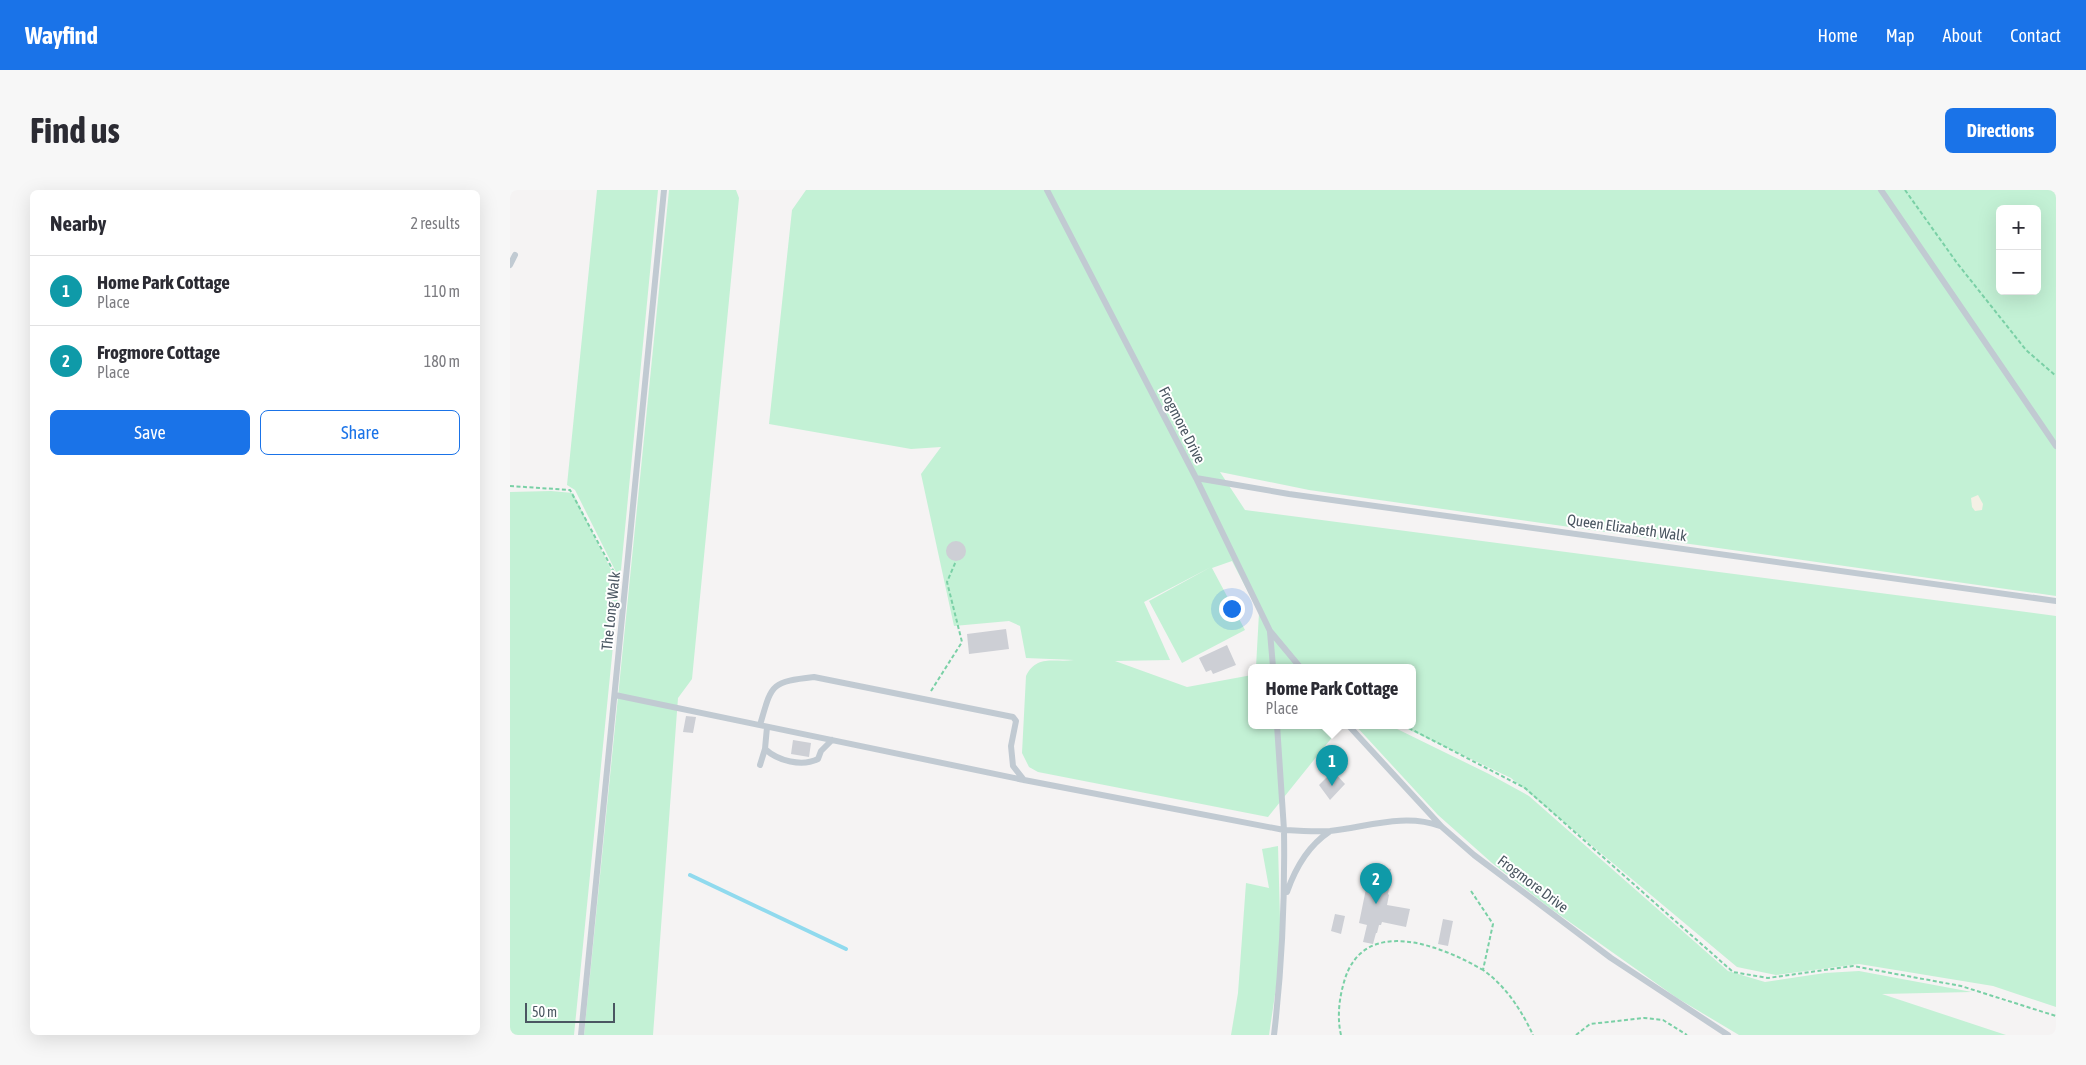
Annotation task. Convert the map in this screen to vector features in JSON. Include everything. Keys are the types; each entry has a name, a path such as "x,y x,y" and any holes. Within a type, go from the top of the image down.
{"lane":[{"name":"The Long Walk","path":"581,1035 664,190"},
{"name":"Frogmore Drive","path":"1047,190 1196,478 1270,631 1298,664"},
{"path":"1881,190 2056,446"},
{"path":"510,265 515,255"},
{"name":"Queen Elizabeth Walk","path":"1196,478 1288,494 2056,600"},
{"path":"1270,631 1273,664"},
{"path":"760,765 765,749 764,726 770,692 786,680 814,677 1015,719 1011,746 1013,766 1024,780"},
{"path":"615,695 1024,780 1284,830 1332,831 1388,821 1428,822 1442,827"},
{"path":"1274,1035 1280,982 1285,898 1284,830 1277,729"},
{"name":"Frogmore Drive","path":"1352,729 1442,827 1474,855 1574,931 1728,1035"},
{"path":"765,749 773,756 808,764 818,759 820,751 832,740"},
{"path":"1285,898 1293,876 1306,856 1322,837 1332,831"}],"path":[{"path":"1905,190 1957,263 2026,350 2056,376"},
{"path":"510,486 570,490 616,576"},
{"path":"926,700 962,642 947,582 956,561"},
{"path":"1411,729 1525,788 1733,972 1768,978 1853,966 1961,986 2056,1016"},
{"path":"1471,890 1492,924 1483,970"},
{"path":"1341,1035 1339,1016 1346,974 1358,956 1376,944 1391,940 1450,952 1483,970 1497,981 1518,1008 1533,1035"},
{"path":"1576,1035 1590,1024 1644,1018 1662,1020 1687,1035"}],"green space":[{"path":"597,190 658,190 620,580 575,490 567,485"},
{"path":"669,190 736,190 739,198 692,679 678,698 653,1035 584,1035"},
{"path":"806,190 2056,190 2056,596 1309,490 1220,472 1245,510 2056,616 2056,1007 1993,986 1859,964 1776,975 1737,967 1511,778 1407,729 1416,729 1416,664 1256,664 1259,613 1232,561 1212,568 1245,630 1182,663 1149,601 1211,567 1144,602 1170,660 1115,661 1187,687 1248,676 1248,729 1339,729 1268,817 1038,772 1029,767 1022,753 1026,676 1030,669 1041,662 1074,660 1026,658 1020,626 1009,621 954,626 921,474 941,447 911,449 769,424 792,210"},
{"path":"551,491 573,493 619,586 574,1035 510,1035 510,492"},
{"path":"1359,729 1397,729 1529,796 1728,971 1765,982 1825,973 1859,971 1972,992 1882,994 2006,1035 1739,1035 1677,998 1547,906 1492,863 1438,815"},
{"path":"1278,846 1281,954 1269,1035 1231,1035 1238,993 1246,883 1269,888 1262,849"}],"sand":[{"path":"1978,495 1983,504 1982,510 1975,511 1972,507 1971,498"}],"building":[{"path":"956,541 963,544 966,551 963,558 956,561 949,558 946,551 949,544"},
{"path":"1006,629 1009,649 969,654 967,634"},
{"path":"1227,645 1236,665 1213,674 1211,670 1206,672 1199,658"},
{"path":"686,716 696,717 693,733 683,732"},
{"path":"793,740 811,743 809,757 791,754"},
{"path":"1333,771 1345,784 1330,800 1319,785"},
{"path":"1377,866 1391,869 1387,888 1389,889 1389,895 1387,905 1410,909 1406,927 1382,922 1379,925 1373,944 1363,942 1367,925 1359,923 1367,884 1372,885"},
{"path":"1335,914 1345,916 1341,934 1331,931"},
{"path":"1443,919 1453,921 1448,946 1438,944"}],"waterway":[{"path":"690,875 846,949"}],"place":[{"name":"Home Park Cottage","path":"1332,786"},
{"name":"Frogmore Cottage","path":"1376,904"}]}
